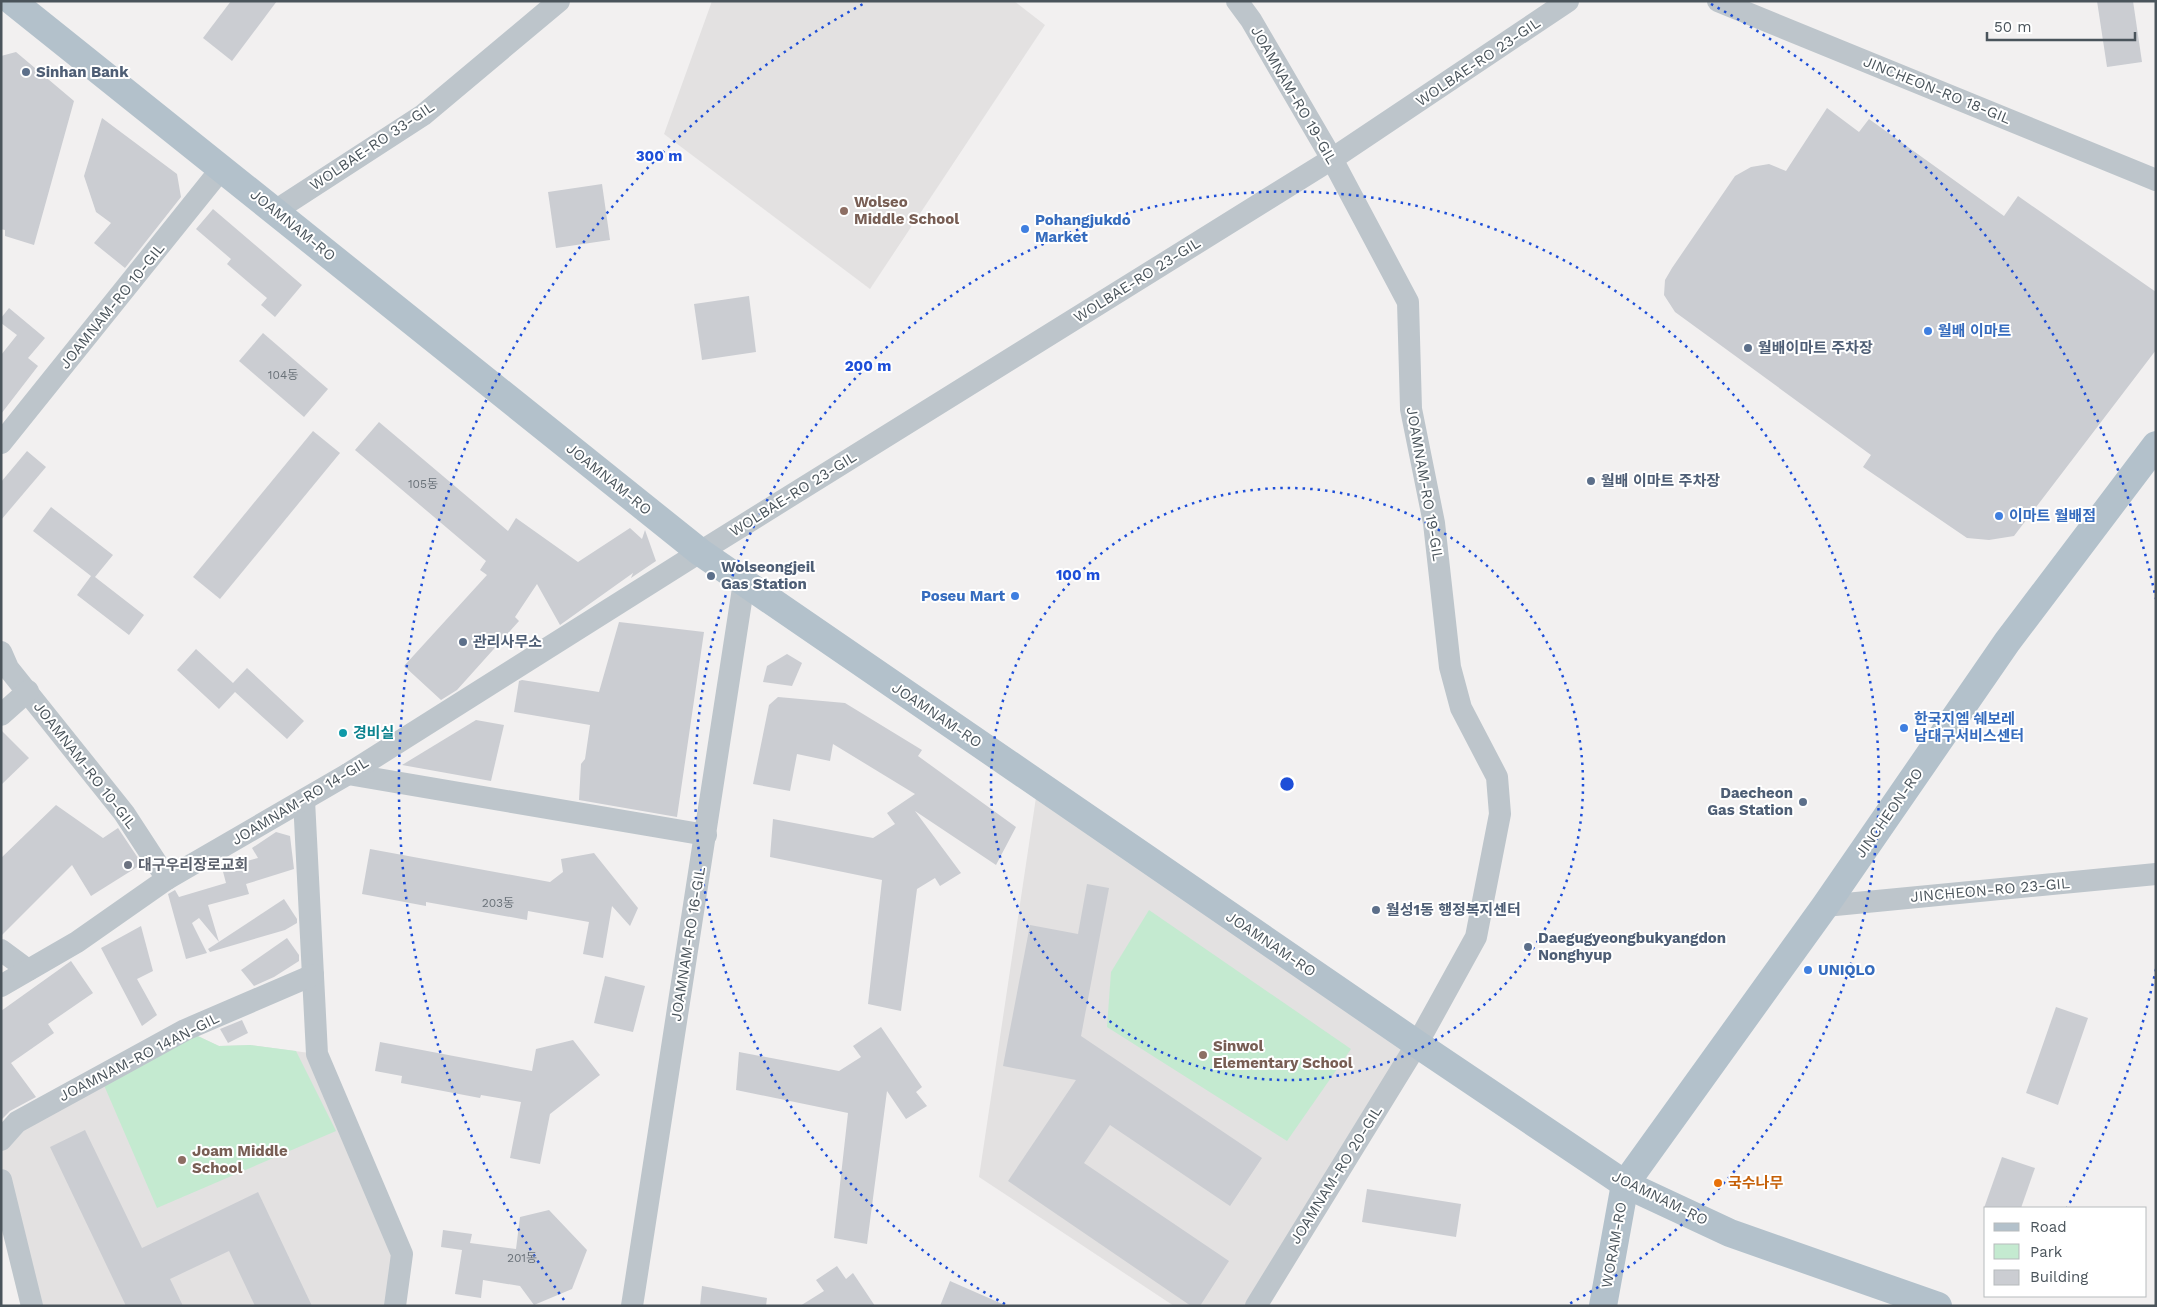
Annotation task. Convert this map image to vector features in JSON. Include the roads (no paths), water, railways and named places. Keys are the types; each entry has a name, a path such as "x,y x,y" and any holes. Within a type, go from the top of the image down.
{"main road":[{"name":"JOAMNAM-RO","path":"12,1 700,552 1417,1044 1625,1184 1730,1233 1938,1306"},
{"name":"JINCHEON-RO","path":"1625,1184 1825,906 2007,642 2156,444"},
{"name":"WORAM-RO","path":"1603,1306 1625,1184"}],"street":[{"name":"WOLBAE-RO 33-GIL","path":"275,210 423,115 560,1"},
{"name":"JOAMNAM-RO 19-GIL","path":"1237,1 1251,20 1332,159 1408,302 1411,409 1434,523 1450,667 1461,708 1497,777 1500,814 1476,937 1417,1044"},
{"name":"WOLBAE-RO 23-GIL","path":"700,552 1332,159 1568,1"},
{"name":"JINCHEON-RO 18-GIL","path":"1718,1 2156,180"},
{"name":"JOAMNAM-RO 10-GIL","path":"1,443 222,168"},
{"name":"JOAMNAM-RO 14-GIL","path":"1,986 77,942 167,879 348,774 700,552"},
{"name":"JOAMNAM-RO 16-GIL","path":"632,1306 744,582"},
{"name":"JOAMNAM-RO 10-GIL","path":"1,652 8,668 124,813 167,879"},
{"path":"1,715 28,691"},
{"path":"348,774 706,835"},
{"path":"304,800 317,1054 402,1254 395,1306"},
{"name":"JINCHEON-RO 23-GIL","path":"1825,906 2156,874"},
{"path":"1,950 28,970"},
{"name":"JOAMNAM-RO 14AN-GIL","path":"1,1140 17,1122 185,1030 313,975"},
{"name":"JOAMNAM-RO 20-GIL","path":"1256,1306 1417,1044"},
{"path":"1,1180 32,1306"}],"place":[{"name":"Sinhan Bank","path":"26,72"},
{"name":"Wolseo Middle School","path":"844,211"},
{"name":"Pohangjukdo Market","path":"1025,229"},
{"name":"월배 이마트","path":"1928,331"},
{"name":"월배이마트 주차장","path":"1748,348"},
{"name":"월배 이마트 주차장","path":"1591,481"},
{"name":"이마트 월배점","path":"1999,516"},
{"name":"Wolseongjeil Gas Station","path":"711,576"},
{"name":"Poseu Mart","path":"1015,596"},
{"name":"관리사무소","path":"463,642"},
{"name":"한국지엠 쉐보레 남대구서비스센터","path":"1904,728"},
{"name":"경비실","path":"343,733"},
{"name":"Daecheon Gas Station","path":"1803,802"},
{"name":"대구우리장로교회","path":"128,865"},
{"name":"월성1동 행정복지센터","path":"1376,910"},
{"name":"Daegugyeongbukyangdon Nonghyup","path":"1528,947"},
{"name":"UNIQLO","path":"1808,970"},
{"name":"Sinwol Elementary School","path":"1203,1055"},
{"name":"Joam Middle School","path":"182,1160"},
{"name":"국수나무","path":"1718,1183"}]}
